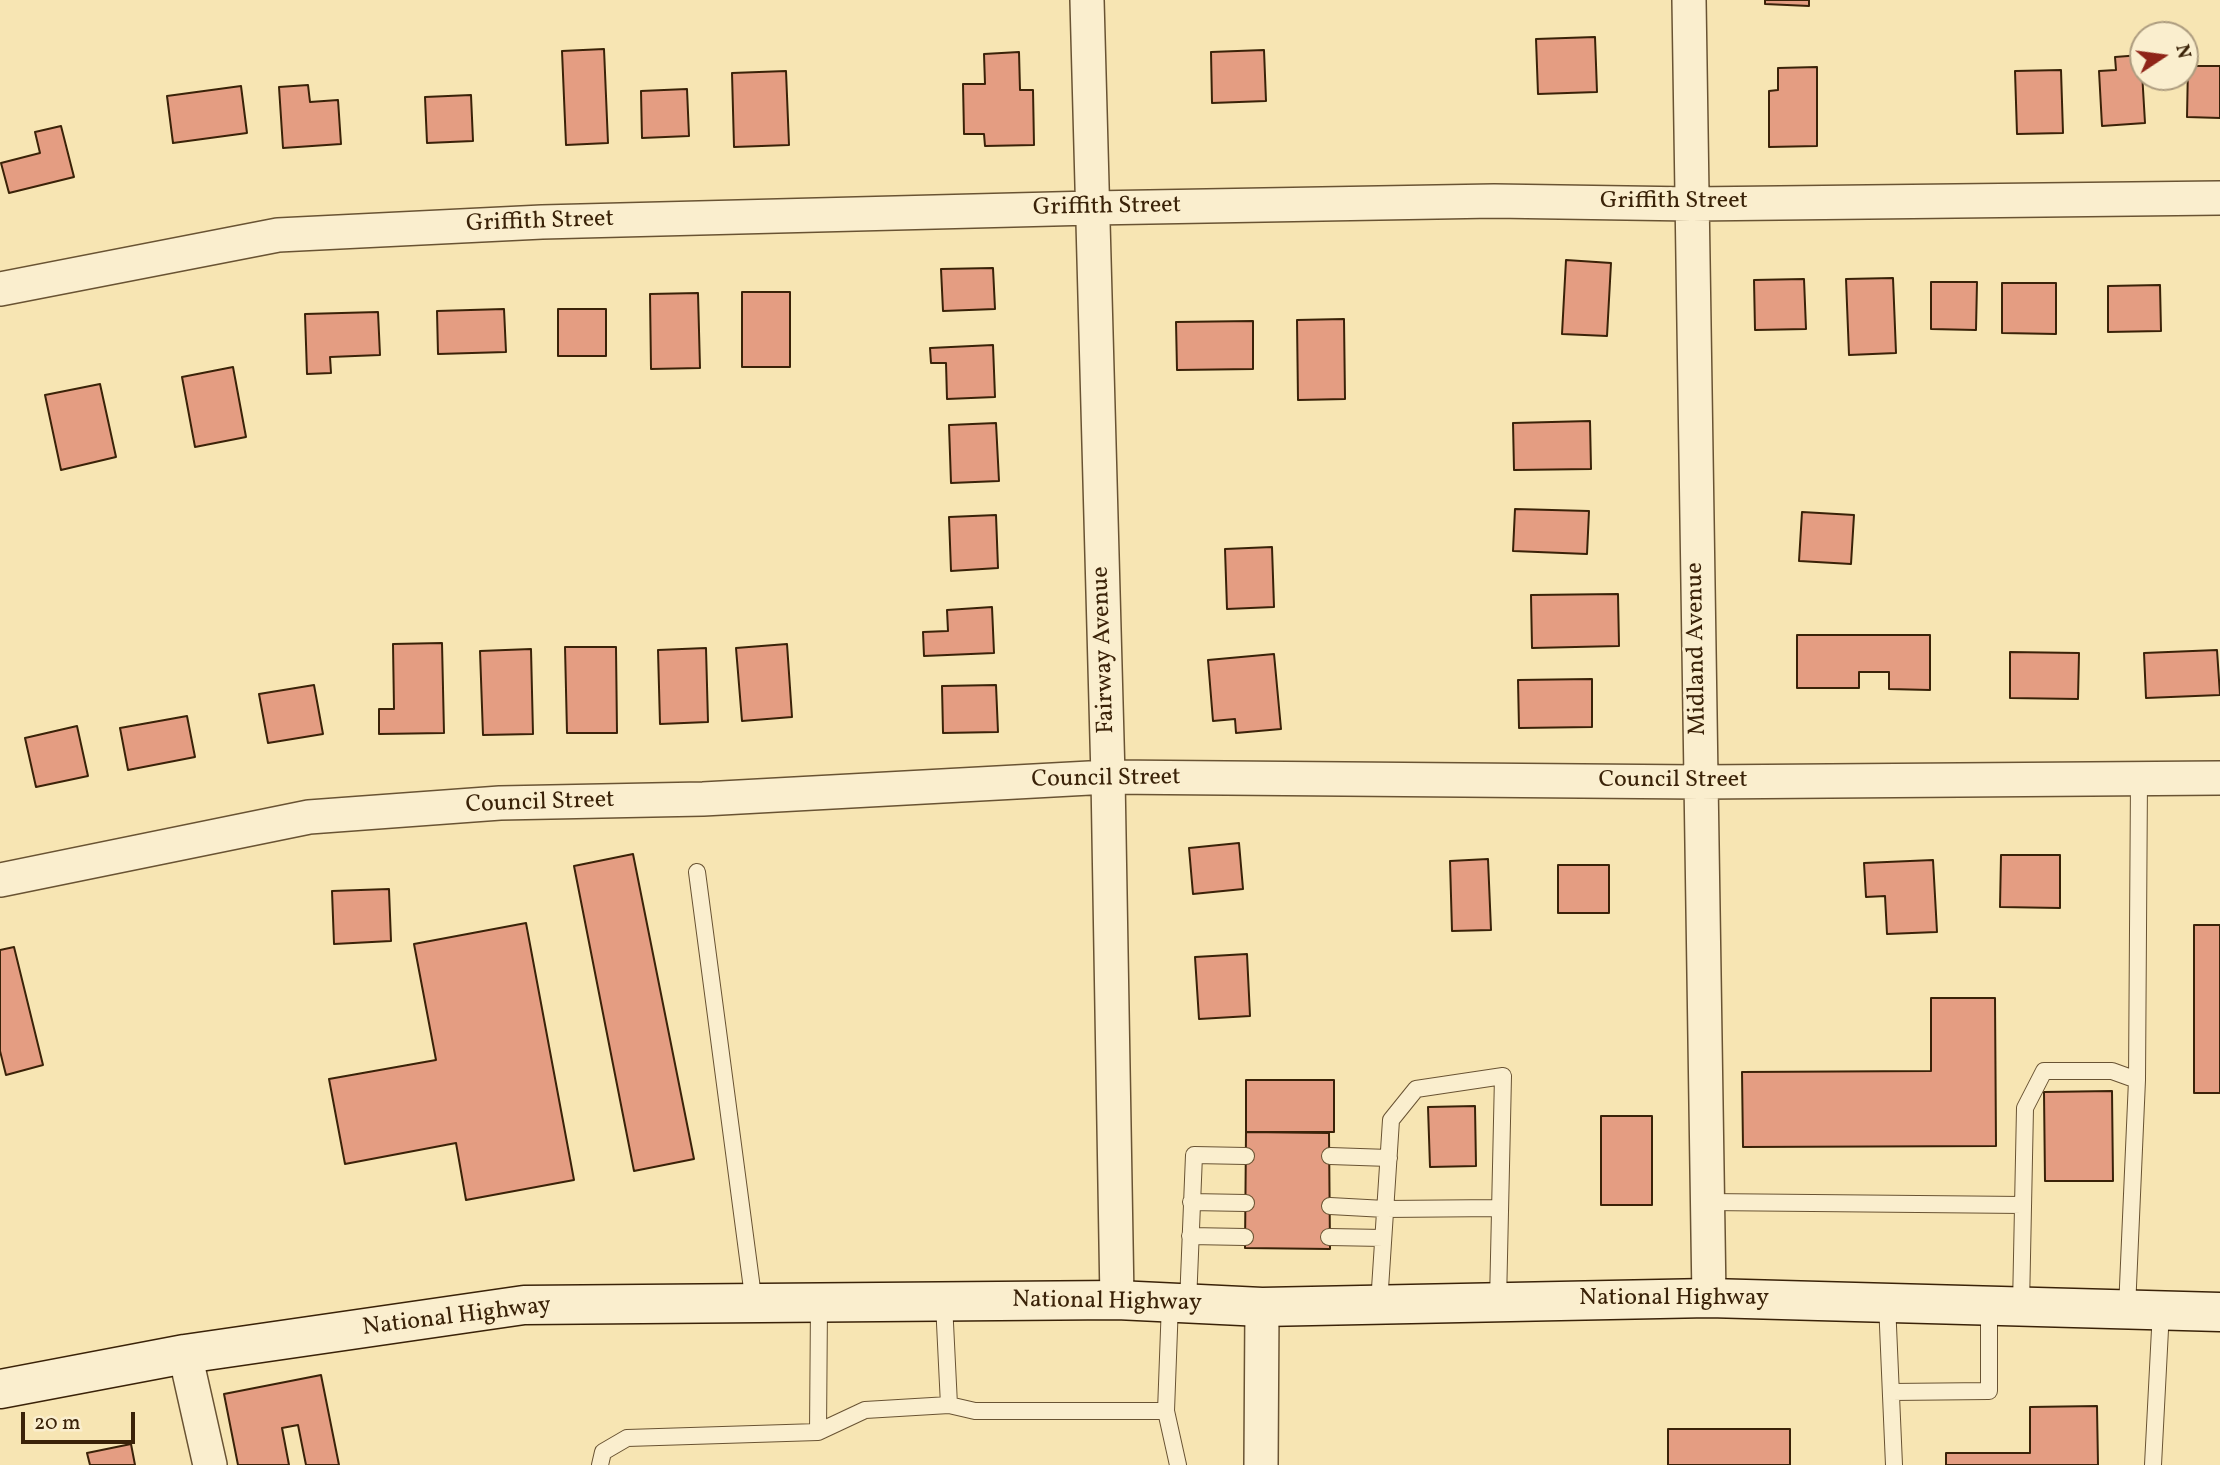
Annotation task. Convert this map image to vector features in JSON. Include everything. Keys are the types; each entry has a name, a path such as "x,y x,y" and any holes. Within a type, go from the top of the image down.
{"main road":[{"name":"National Highway","path":"0,1389 186,1354 524,1305 1117,1300 1262,1307 1709,1297 2220,1312"}],"street":[{"name":"Fairway Avenue","path":"1087,0 1108,777 1117,1300"},
{"name":"Midland Avenue","path":"1689,0 1709,1297"},
{"name":"Griffith Street","path":"0,289 278,235 541,222 1494,201 1692,204 2220,198"},
{"name":"Council Street","path":"0,880 309,817 500,803 703,799 1108,777 1700,782 2220,778"},
{"path":"1261,1465 1262,1307"},
{"path":"186,1354 210,1465"}],"lane":[{"path":"2139,779 2137,1080 2144,1310 2153,1465"},
{"path":"697,872 754,1304"},
{"path":"1891,1392 1989,1391 2023,1205 2025,1108 2044,1072 2112,1071 2137,1080"},
{"path":"1379,1304 1391,1120 1416,1089 1503,1076 1498,1302"},
{"path":"1178,1465 1166,1411 1190,1236 1194,1155 1246,1156"},
{"path":"1330,1156 1389,1158"},
{"path":"1191,1202 1246,1203"},
{"path":"1707,1202 2023,1205"},
{"path":"1329,1206 1385,1209 1500,1208"},
{"path":"1190,1236 1245,1237"},
{"path":"1329,1237 1383,1238"},
{"path":"944,1303 949,1405"},
{"path":"1887,1303 1894,1465"},
{"path":"818,1432 819,1304"},
{"path":"600,1465 603,1452 627,1438 818,1432 865,1410 949,1405 975,1411 1166,1411"}],"building":[{"path":"1765,0 1809,0 1809,6 1765,4"},
{"path":"1595,37 1597,92 1538,94 1536,39"},
{"path":"604,49 608,143 566,145 562,51"},
{"path":"1264,50 1266,101 1212,103 1211,52"},
{"path":"1019,52 1020,90 1033,90 1034,145 985,146 984,134 964,134 963,84 985,84 984,54"},
{"path":"2129,56 2129,91 2143,91 2145,123 2102,126 2099,71 2116,70 2115,57"},
{"path":"2199,66 2220,66 2220,118 2187,117 2188,91 2199,91"},
{"path":"1817,67 1817,146 1769,147 1769,91 1778,90 1778,68"},
{"path":"2061,70 2063,133 2017,134 2015,71"},
{"path":"786,71 789,145 734,147 732,73"},
{"path":"308,85 310,102 338,100 341,144 283,148 279,87"},
{"path":"241,86 247,133 173,143 167,96"},
{"path":"687,89 689,136 642,138 641,91"},
{"path":"471,95 473,141 427,143 425,97"},
{"path":"61,126 74,177 9,193 1,163 40,153 35,132"},
{"path":"1566,260 1611,263 1607,336 1562,334"},
{"path":"993,268 995,309 943,311 941,269"},
{"path":"1893,278 1896,353 1849,355 1846,279"},
{"path":"1804,279 1806,329 1755,330 1754,280"},
{"path":"1931,282 1977,282 1976,330 1931,329"},
{"path":"2002,283 2056,283 2056,334 2002,333"},
{"path":"2160,285 2161,331 2108,332 2108,286"},
{"path":"742,292 790,292 790,367 742,367"},
{"path":"698,293 700,368 651,369 650,294"},
{"path":"504,309 506,352 438,354 437,311"},
{"path":"558,309 606,309 606,356 558,356"},
{"path":"378,312 380,355 330,357 331,373 307,374 305,314"},
{"path":"1344,319 1345,399 1298,400 1297,320"},
{"path":"1253,321 1253,369 1177,370 1176,322"},
{"path":"993,345 995,397 947,399 946,363 931,363 930,348"},
{"path":"233,367 246,437 195,447 182,377"},
{"path":"100,384 116,457 61,470 45,395"},
{"path":"1590,421 1591,469 1514,470 1513,423"},
{"path":"996,423 999,481 951,483 949,425"},
{"path":"1515,509 1589,511 1587,554 1513,551"},
{"path":"1802,512 1854,515 1851,564 1799,561"},
{"path":"996,515 998,568 951,571 949,517"},
{"path":"1272,547 1274,607 1227,609 1225,549"},
{"path":"1618,594 1619,646 1532,648 1531,595"},
{"path":"992,607 994,653 924,656 923,632 948,631 947,610"},
{"path":"1797,635 1930,635 1930,690 1889,689 1889,672 1859,672 1859,688 1797,688"},
{"path":"442,643 444,733 379,734 379,709 394,709 393,644"},
{"path":"787,644 792,717 742,721 736,648"},
{"path":"565,647 616,647 617,733 567,733"},
{"path":"706,648 708,722 660,724 658,650"},
{"path":"531,649 533,734 483,735 480,651"},
{"path":"2217,650 2220,695 2146,698 2144,653"},
{"path":"2010,652 2079,653 2078,699 2010,698"},
{"path":"1274,654 1281,729 1236,733 1235,719 1213,721 1208,660"},
{"path":"1592,679 1592,727 1519,728 1518,680"},
{"path":"314,685 323,734 268,743 259,694"},
{"path":"996,685 998,732 943,733 942,686"},
{"path":"187,716 195,757 128,770 120,728"},
{"path":"77,726 88,776 36,787 25,738"},
{"path":"1239,843 1243,889 1193,894 1189,848"},
{"path":"633,854 694,1159 634,1171 574,866"},
{"path":"2001,855 2060,855 2060,908 2000,907"},
{"path":"1488,859 1491,930 1452,931 1450,861"},
{"path":"1933,860 1937,932 1887,934 1885,896 1866,897 1864,863"},
{"path":"1558,865 1609,865 1609,913 1558,913"},
{"path":"389,889 391,941 334,944 332,891"},
{"path":"526,923 574,1180 466,1200 456,1143 345,1164 329,1079 436,1060 414,944"},
{"path":"2194,925 2220,925 2220,1093 2194,1093"},
{"path":"14,947 43,1065 6,1075 0,1051 0,950"},
{"path":"1247,954 1250,1016 1199,1019 1195,957"},
{"path":"1931,998 1995,998 1996,1146 1743,1147 1742,1072 1931,1071"},
{"path":"1246,1080 1334,1080 1334,1132 1246,1132"},
{"path":"2112,1091 2113,1181 2045,1181 2044,1092"},
{"path":"1475,1106 1476,1166 1430,1167 1428,1107"},
{"path":"1601,1116 1652,1116 1652,1205 1601,1205"},
{"path":"1246,1132 1329,1133 1330,1249 1245,1248"},
{"path":"321,1375 339,1465 306,1465 298,1425 282,1428 289,1465 238,1465 224,1394"},
{"path":"2097,1406 2098,1465 1946,1465 1946,1453 2030,1453 2030,1407"},
{"path":"1668,1429 1790,1429 1790,1465 1668,1465"},
{"path":"131,1444 135,1465 90,1465 87,1453"}]}
